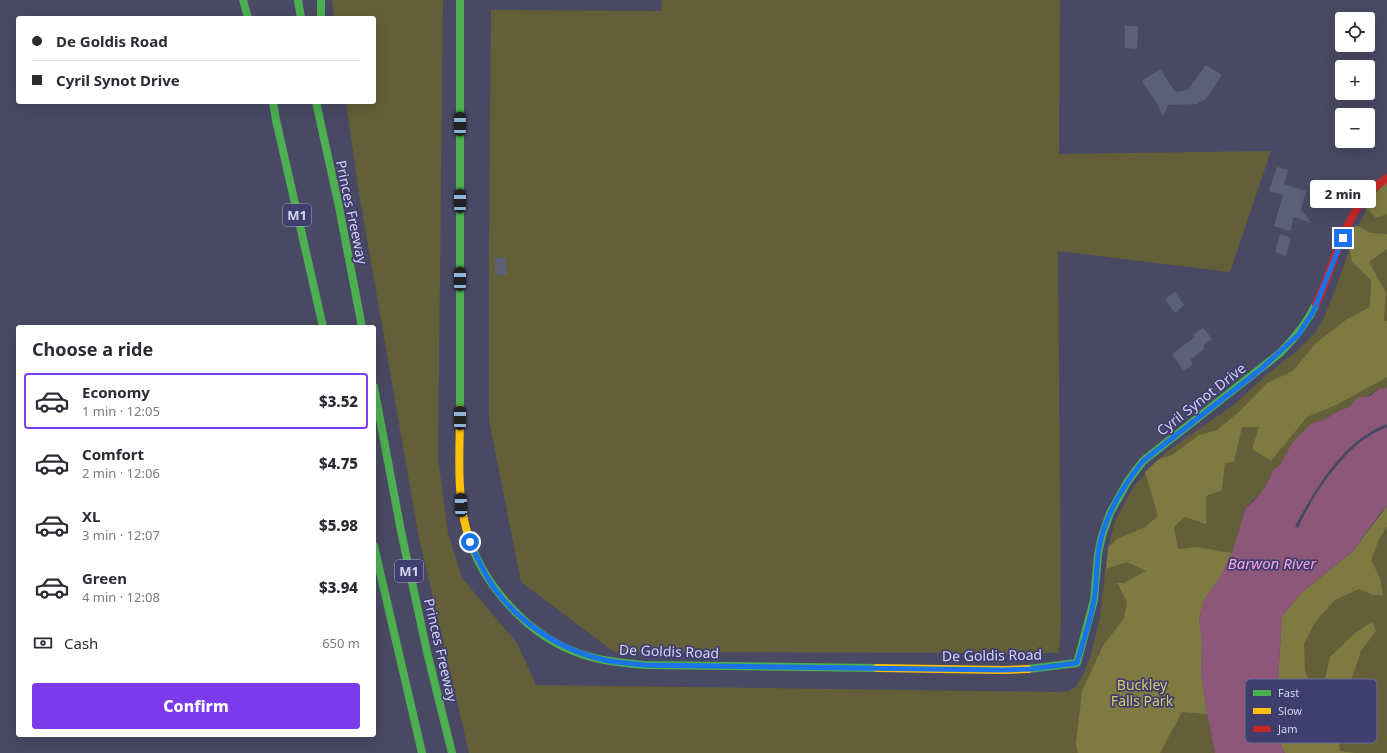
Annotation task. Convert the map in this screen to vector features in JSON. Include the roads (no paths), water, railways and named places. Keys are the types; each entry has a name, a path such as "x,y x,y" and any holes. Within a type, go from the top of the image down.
{"main road":[{"path":"243,0 247,16"},
{"path":"298,0 301,16"},
{"path":"321,0 321,16"},
{"name":"De Goldis Road","path":"460,0 461,505 470,542 484,572 501,598 522,618 546,636 573,651 605,661 644,665 1002,670 1030,669 1077,663"},
{"name":"M1","path":"272,104 323,325"},
{"name":"Princes Freeway","path":"316,104 339,207 362,325"},
{"path":"321,104 321,128"},
{"name":"Cyril Synot Drive","path":"1077,663 1090,620 1094,599 1099,548 1106,522 1128,479 1143,461 1261,369 1298,335 1313,312 1347,228 1361,203 1372,189 1387,178"},
{"name":"Princes Freeway","path":"376,398 401,531 452,753"},
{"name":"M1","path":"376,555 422,753"}],"water":[{"name":"Barwon River","path":"1387,388 1387,424 1371,431 1344,453 1322,481 1295,526 1298,528 1313,499 1323,484 1346,456 1372,434 1387,427 1387,506 1352,552 1302,592 1282,616 1278,679 1245,679 1245,743 1280,743 1285,753 1215,753 1207,714 1201,672 1202,643 1199,619 1204,600 1219,579 1232,553 1246,507 1253,502 1266,486 1273,470 1280,465 1292,443 1312,423 1322,421 1340,410 1350,407 1357,398 1370,396 1379,389"}],"park label":[{"name":"Buckley Falls Park","path":"1142,692"}]}
